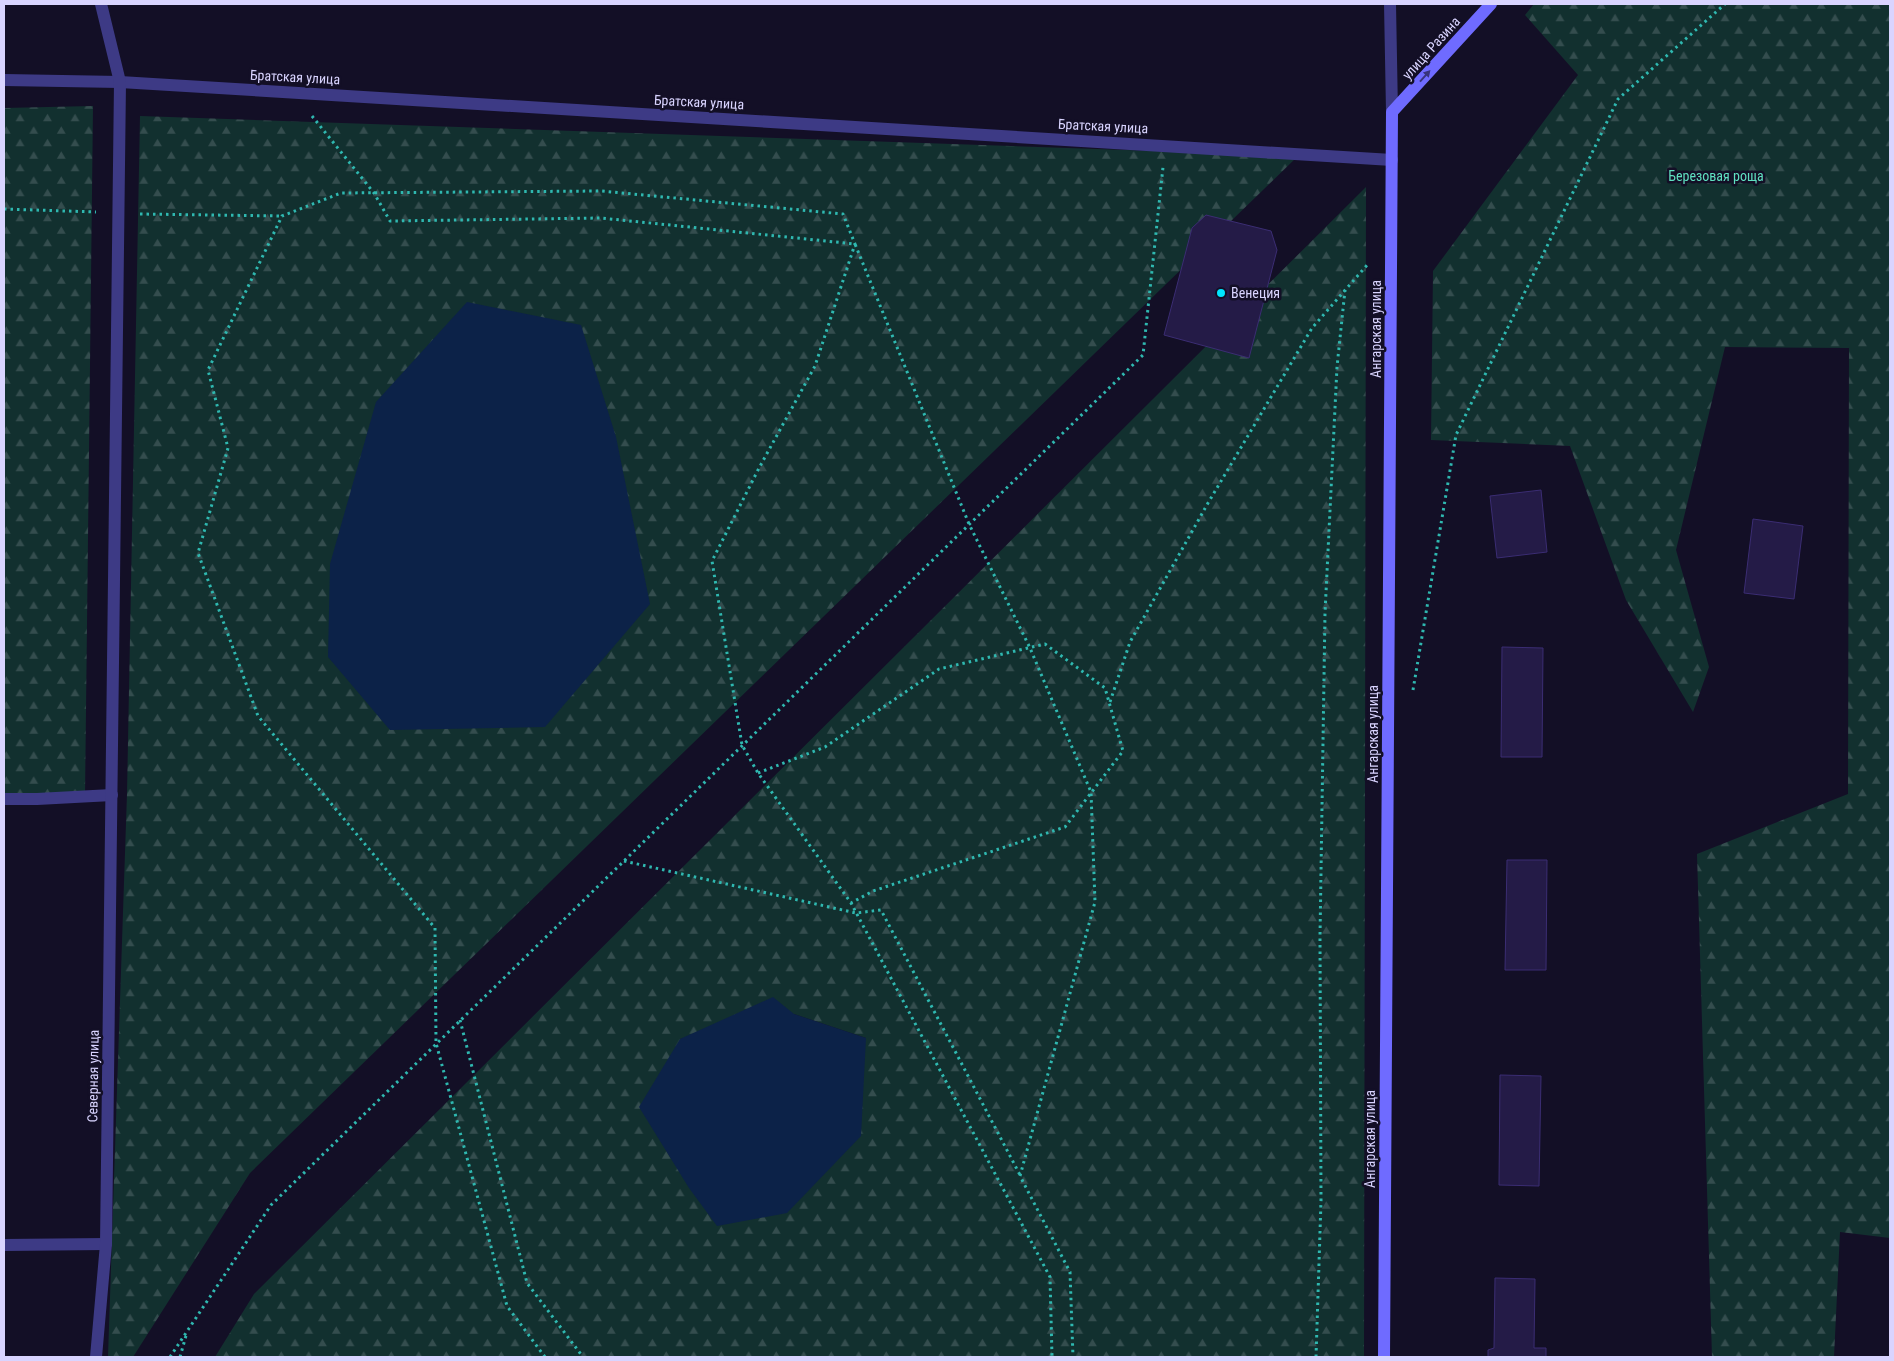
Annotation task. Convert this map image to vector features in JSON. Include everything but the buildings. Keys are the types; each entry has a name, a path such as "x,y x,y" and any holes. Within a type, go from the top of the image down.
{"street":[{"name":"Северная улица","path":"96,1357 106,1244 120,82 101,4"},
{"path":"1390,4 1392,112"},
{"name":"улица Разина","path":"1392,112 1491,4"},
{"name":"Братская улица","path":"4,80 120,82 1392,160"},
{"name":"Ангарская улица","path":"1384,1357 1392,112"},
{"path":"4,799 37,800 112,795"},
{"path":"4,1245 106,1244"}],"path":[{"path":"1412,697 1456,435 1618,99 1725,4"},
{"path":"293,92 374,193 390,221 601,218 855,244"},
{"path":"170,1357 271,1205 1143,355 1165,145"},
{"path":"4,209 282,216 341,193 602,191 843,214 969,524 1030,648 1091,792 1096,902 1020,1176"},
{"path":"282,216 208,370 228,448 198,553 258,716 436,928 436,1043 507,1306 545,1357"},
{"path":"1109,703 1130,642 1208,503 1312,328 1392,238"},
{"path":"855,244 815,366 712,561 742,745 758,773 851,903 1050,1277 1052,1357"},
{"path":"1316,1357 1321,1201 1320,937 1324,613 1337,367 1345,290"},
{"path":"758,773 825,747 939,669 1046,644 1105,688 1123,751 1065,826 873,891 851,903"},
{"path":"624,861 856,913 880,910 1070,1272 1073,1357"},
{"path":"460,1020 527,1283 583,1357"},
{"path":"180,1357 188,1329"}],"green space":[{"name":"Березовая роща","path":"1534,4 1890,4 1890,1238 1840,1232 1834,1357 1712,1357 1697,854 1848,794 1849,348 1725,347 1676,550 1709,667 1693,712 1626,600 1570,446 1431,440 1433,271 1578,75 1525,15"},
{"path":"93,106 85,796 4,795 4,108"},
{"path":"140,116 1298,156 250,1173 133,1357 108,1357 127,794"},
{"path":"1366,187 1364,1357 215,1357 254,1294","holes":["794,1014 866,1038 680,1039"]}],"water":[{"path":"467,302 581,325 616,437 650,604 545,727 390,730 328,657 330,564 376,402"},
{"path":"773,997 794,1014 866,1038 861,1136 787,1213 717,1226 689,1188 639,1107 680,1039"}],"place":[{"name":"Венеция","path":"1221,293"}]}
